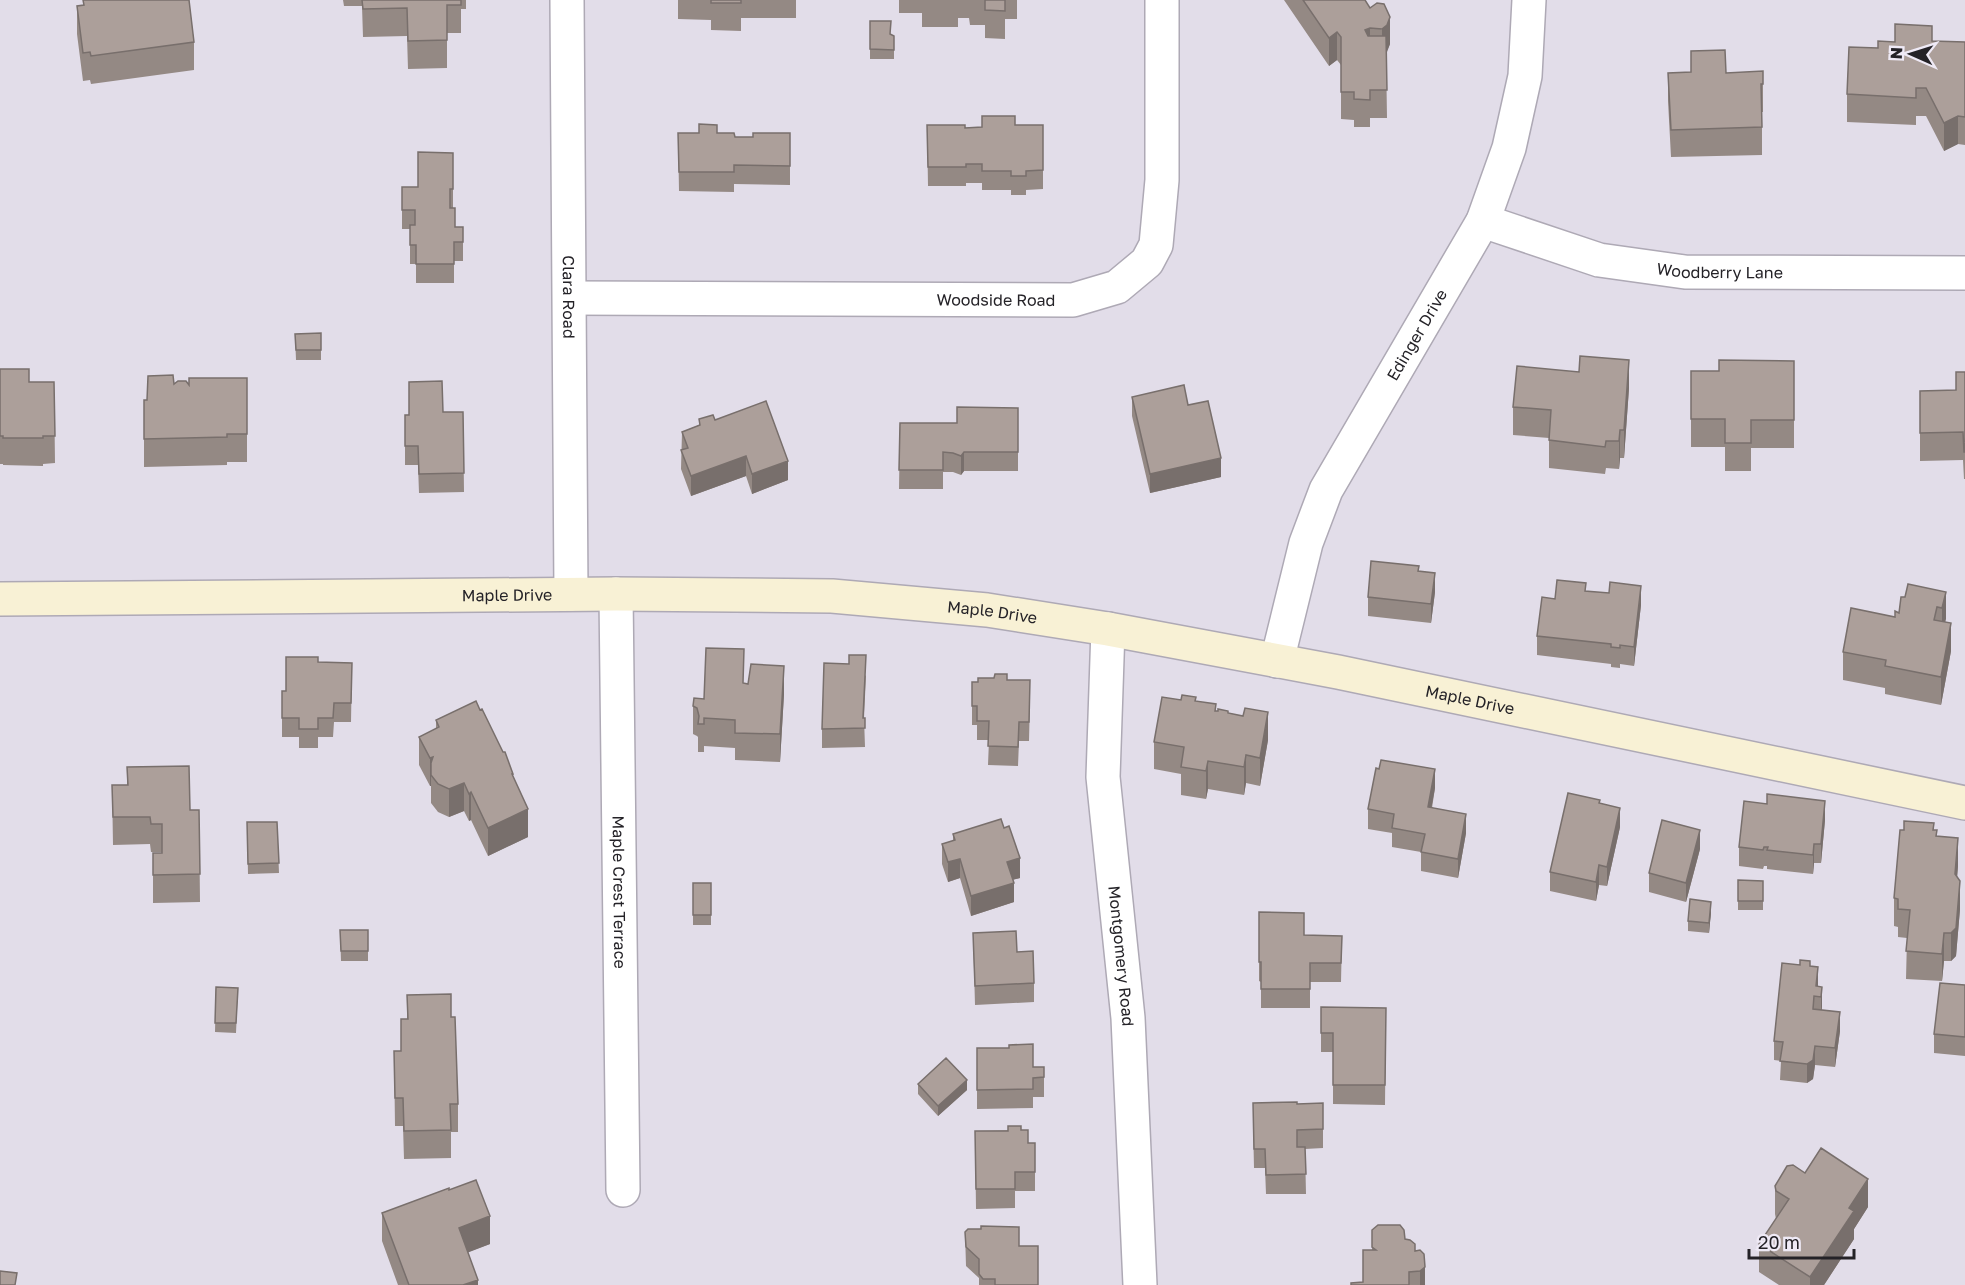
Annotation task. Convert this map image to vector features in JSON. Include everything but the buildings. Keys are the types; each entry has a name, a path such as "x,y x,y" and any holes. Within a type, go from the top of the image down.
{"street":[{"name":"Clara Road","path":"567,0 571,594"},
{"name":"Woodside Road","path":"570,298 1073,300 1117,287 1147,262 1156,245 1162,180 1162,0"},
{"name":"Edinger Drive","path":"1277,661 1306,543 1326,490 1484,221 1509,148 1525,76 1529,0"},
{"name":"Woodberry Lane","path":"1484,221 1599,260 1685,272 1965,273"},
{"name":"Maple Drive","path":"0,599 571,594 832,596 987,610 1108,629 1350,675 1965,803"},
{"name":"Maple Crest Terrace","path":"616,594 623,1190"},
{"name":"Montgomery Road","path":"1108,629 1103,777 1128,1018 1140,1285"}]}
